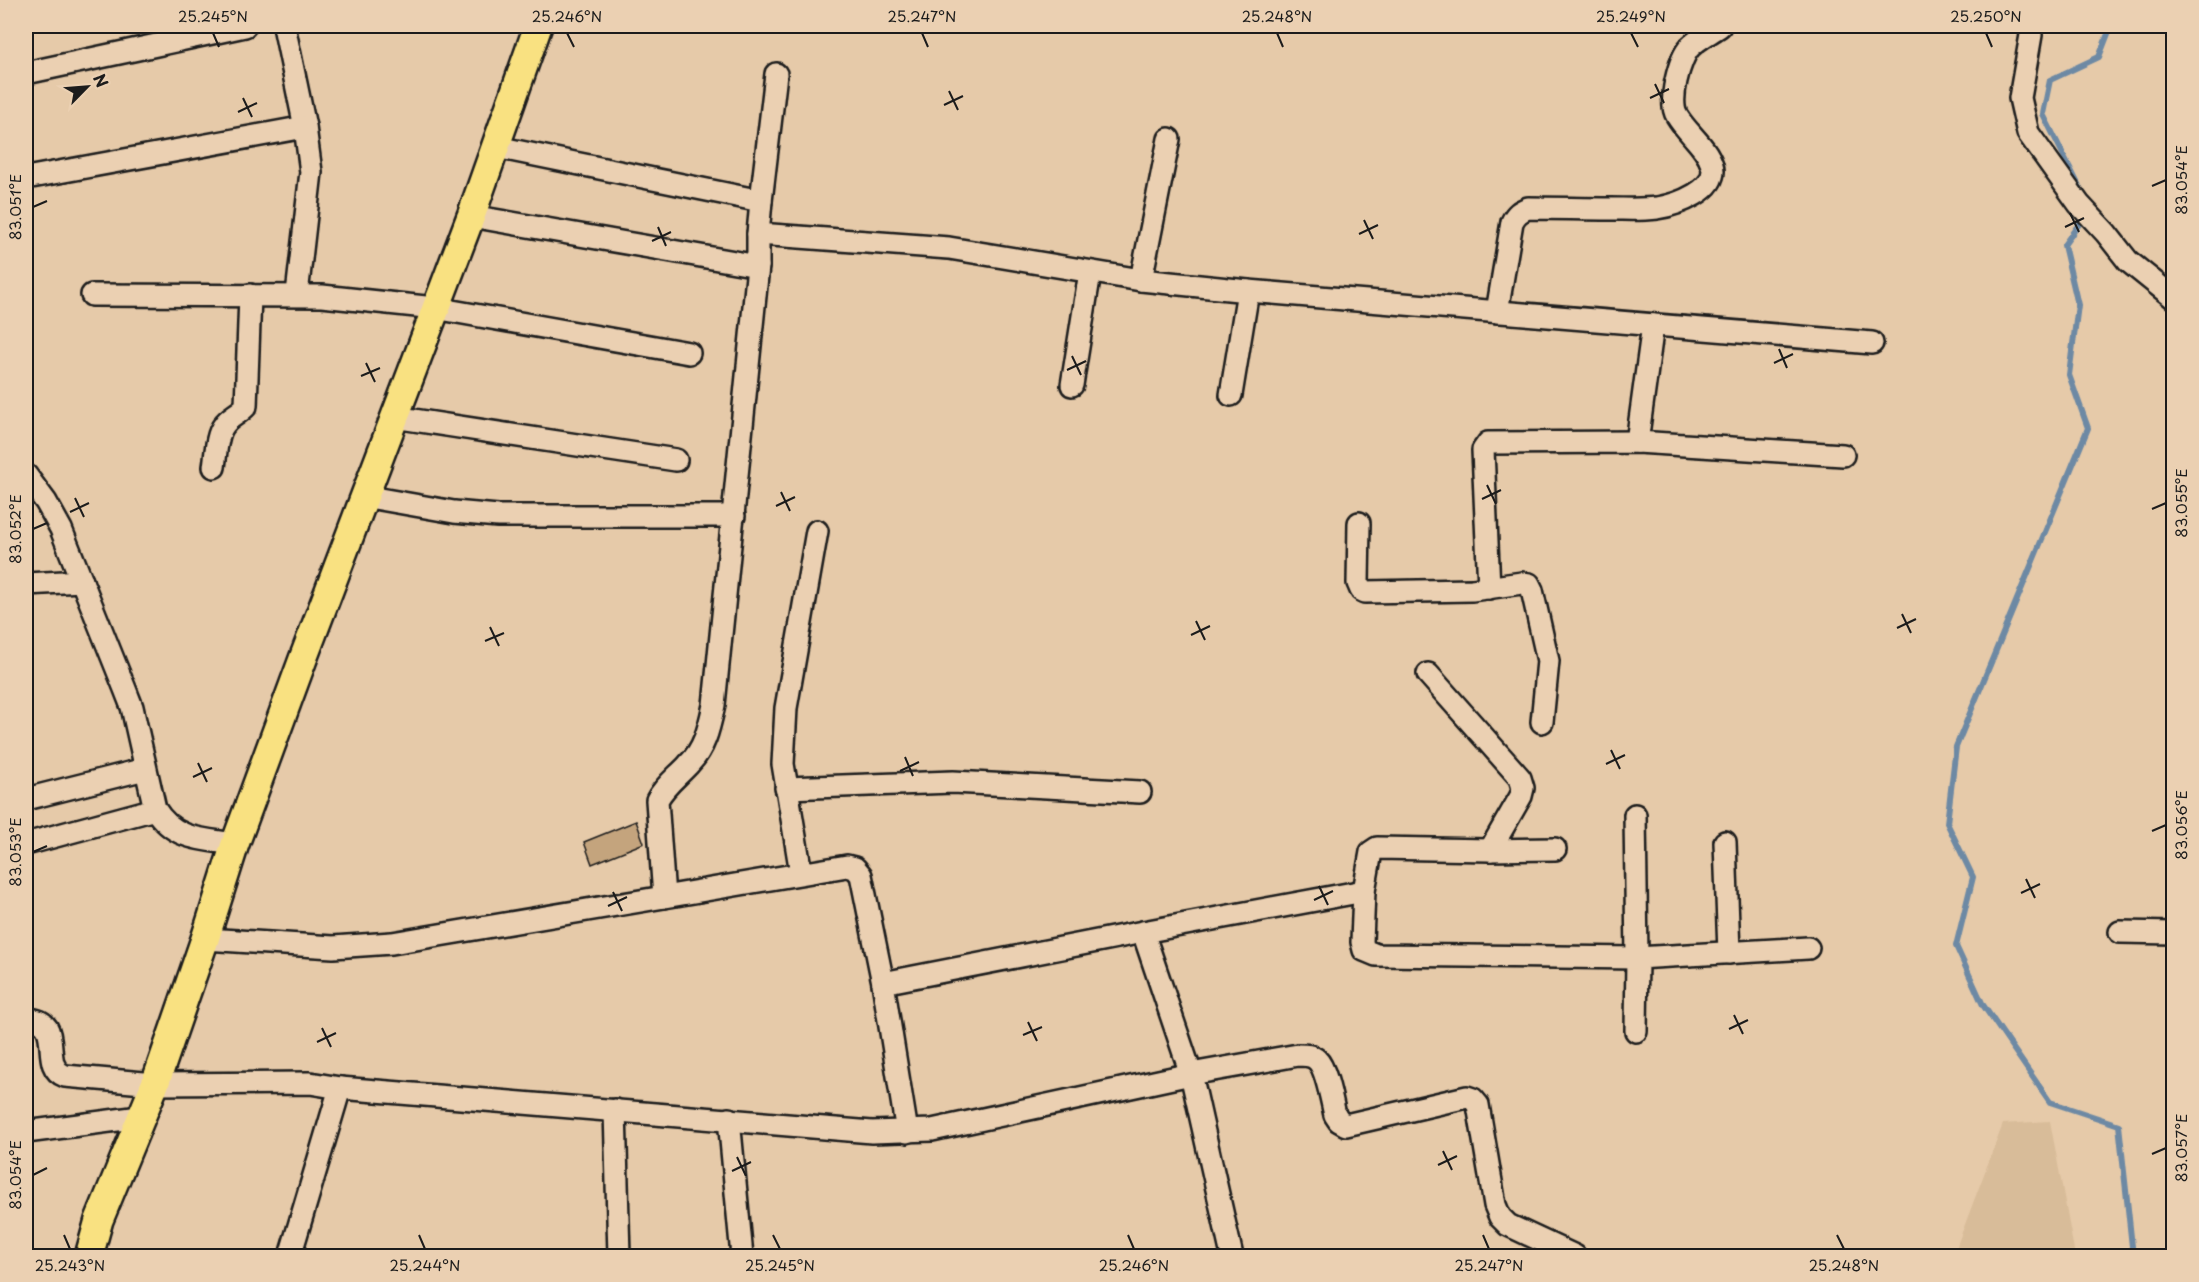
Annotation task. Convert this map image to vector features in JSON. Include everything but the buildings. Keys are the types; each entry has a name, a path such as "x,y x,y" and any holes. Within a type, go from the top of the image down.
{"main road":[{"path":"89,1257 99,1220 154,1084 205,939 235,844 363,496 471,216 538,26"}],"street":[{"path":"26,73 245,26"},
{"path":"284,26 305,127 311,172 297,294"},
{"path":"1497,312 1512,222 1521,210 1528,208 1657,208 1703,190 1709,184 1713,167 1709,158 1677,117 1672,100 1682,61 1688,49 1720,26"},
{"path":"2028,26 2031,35 2020,98 2028,133 2079,204 2106,232 2128,261 2174,298"},
{"path":"664,897 657,800 663,789 690,764 702,748 714,705 758,266 761,201 776,75"},
{"path":"26,178 305,127"},
{"path":"1140,280 1169,139"},
{"path":"496,147 761,201"},
{"path":"471,216 758,266"},
{"path":"758,234 949,248 1140,280 1248,291 1872,344"},
{"path":"1072,386 1090,272"},
{"path":"1231,395 1248,291"},
{"path":"92,295 297,294 435,308 689,353"},
{"path":"214,467 224,423 240,413 246,406 250,295"},
{"path":"1637,442 1653,325"},
{"path":"393,417 676,460"},
{"path":"1489,588 1484,446 1492,442 1637,442 1843,455"},
{"path":"26,474 46,502 61,529 132,707 155,810 164,824 183,835 235,844"},
{"path":"363,496 454,512 498,516 734,516"},
{"path":"1359,523 1358,584 1365,592 1489,588 1528,584 1532,590 1548,661 1542,722"},
{"path":"801,873 783,764 786,708 817,531"},
{"path":"26,584 82,581"},
{"path":"1428,674 1520,778 1523,788 1521,796 1490,850"},
{"path":"26,799 145,769"},
{"path":"786,788 953,782 1140,792"},
{"path":"26,844 155,810"},
{"path":"1635,814 1636,1031"},
{"path":"1725,842 1730,952"},
{"path":"1555,849 1377,848 1371,852 1364,891 1362,942 1364,950 1376,955 1637,958 1808,948"},
{"path":"205,939 333,947 392,944 801,873 847,866 855,868 861,875 883,983 907,1132"},
{"path":"883,983 1364,891"},
{"path":"1143,932 1191,1074 1232,1257"},
{"path":"2120,932 2174,933"},
{"path":"26,1013 45,1024 54,1068 58,1074 65,1076 154,1084 310,1083 340,1088 872,1132 932,1130 1191,1074 1298,1055 1310,1056 1318,1060 1323,1069 1335,1115 1346,1125 1467,1097 1473,1099 1478,1105 1500,1217 1508,1225 1575,1257"},
{"path":"290,1257 340,1088"},
{"path":"615,1110 619,1257"},
{"path":"26,1132 140,1117"},
{"path":"729,1119 742,1257"}],"shaded area":[{"path":"2050,1121 2075,1256 1953,1256 2003,1124"}],"waterway":[{"path":"2082,192 2043,114 2050,80 2099,57 2111,26"},
{"path":"2084,217 2064,245 2078,305 2069,375 2088,428 1956,747 1947,823 1973,877 1956,946 1983,1005 2050,1102 2119,1125 2133,1256"}]}
